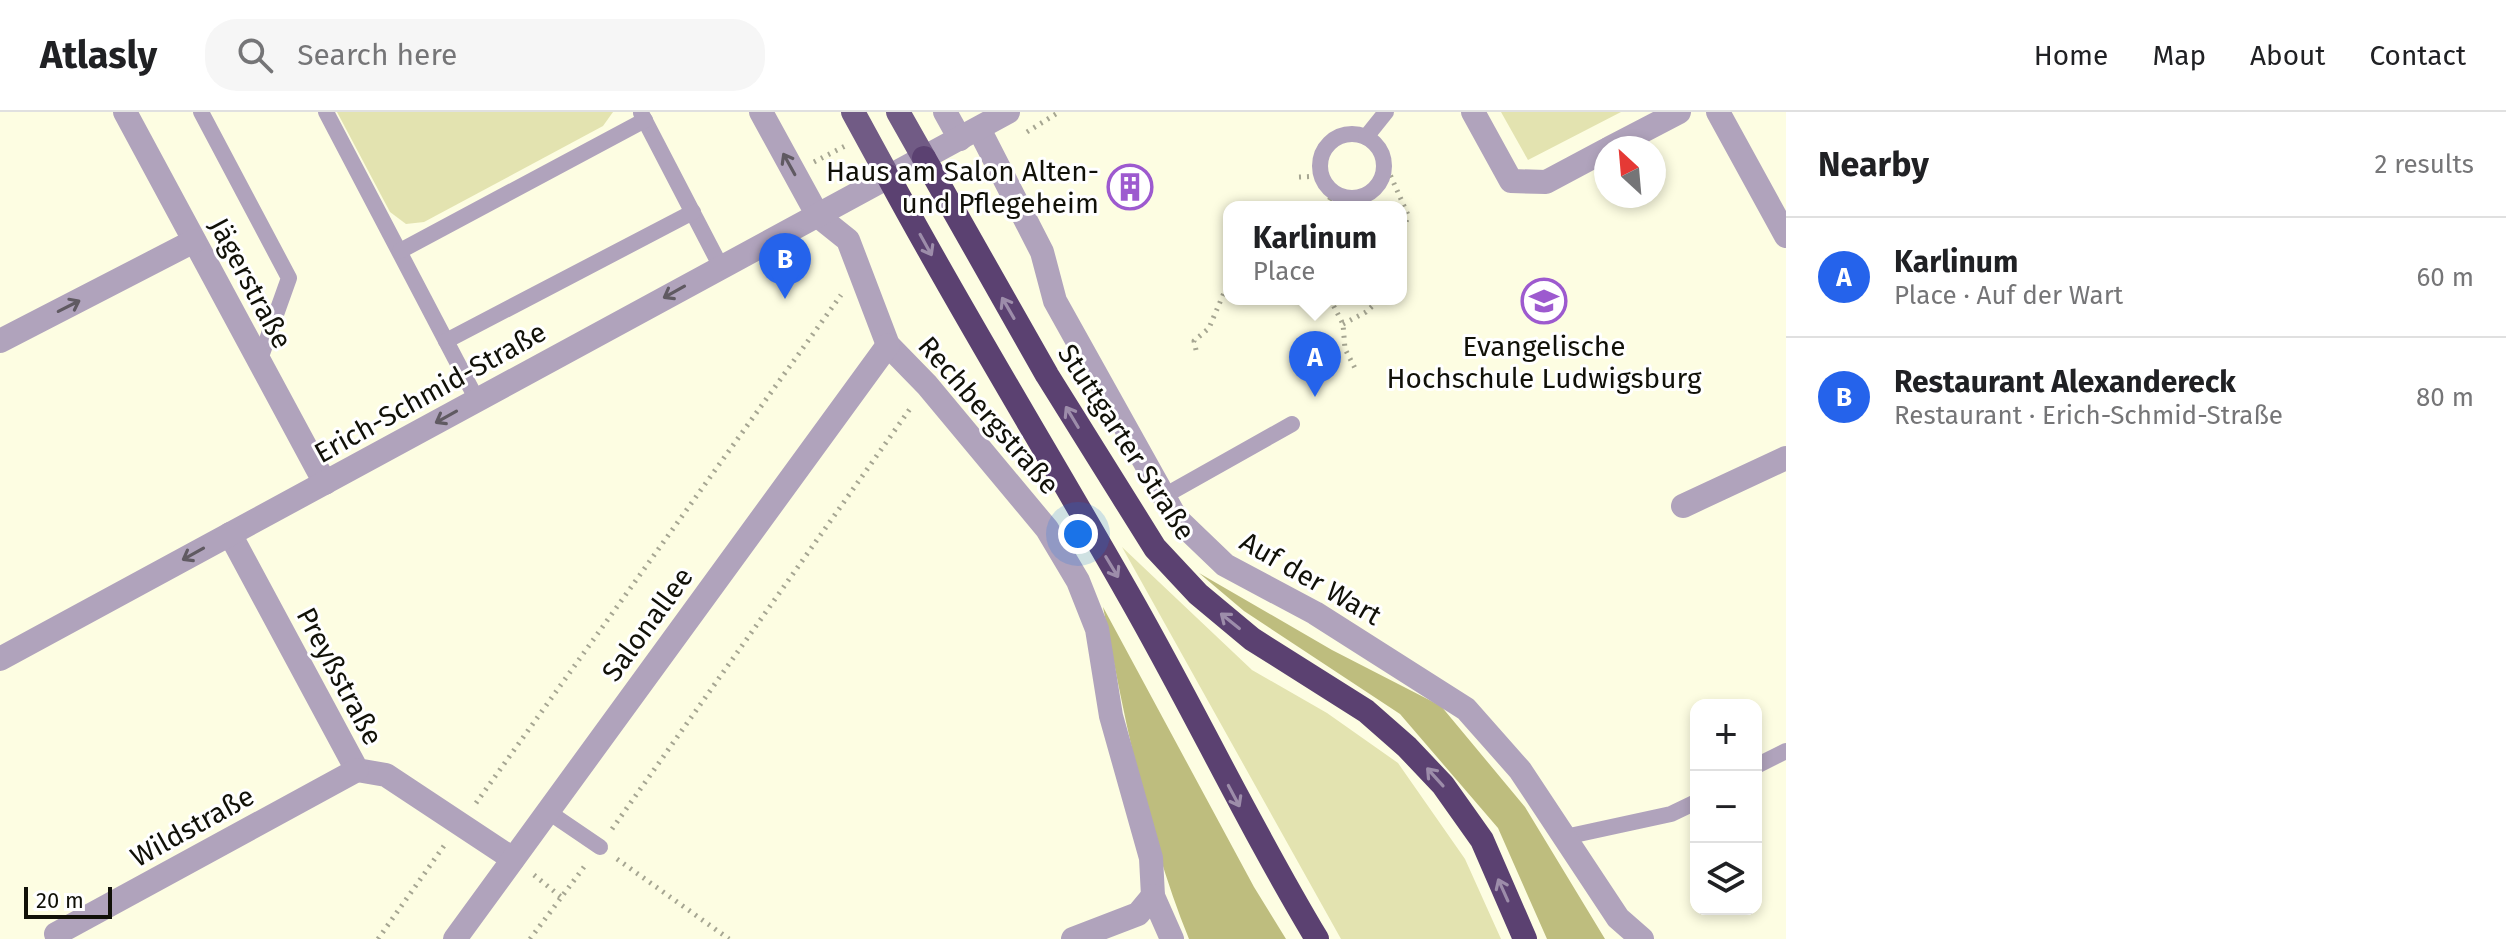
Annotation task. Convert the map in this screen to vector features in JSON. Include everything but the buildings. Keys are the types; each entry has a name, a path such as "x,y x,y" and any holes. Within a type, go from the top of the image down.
{"highway":[{"name":"Stuttgarter Straße","path":"924,158 1054,388 1155,548 1198,594 1252,639 1366,711 1407,747 1443,785 1482,840 1525,939"},
{"path":"888,176 996,372 1128,594 1253,832 1317,939"}],"main road":[{"path":"853,112 888,176"},
{"name":"Stuttgarter Straße","path":"898,112 924,158"}],"street":[{"name":"Jägerstraße","path":"125,112 325,483"},
{"path":"761,112 818,216"},
{"path":"945,112 969,134"},
{"name":"Erich-Schmid-Straße","path":"0,659 1008,112"},
{"path":"1473,112 1511,181 1546,182 1594,156"},
{"path":"1633,136 1679,112"},
{"path":"1718,112 1786,236"},
{"name":"Auf der Wart","path":"969,134 1042,252 1055,301 1164,496 1195,539 1225,565 1315,613 1466,709 1520,770 1618,918 1642,939"},
{"name":"Rechbergstraße","path":"818,216 848,240 888,345 927,385 1047,529 1078,581 1097,629 1111,716 1151,858 1153,896 1172,939"},
{"path":"0,341 194,241"},
{"name":"Salonallee","path":"455,939 888,345"},
{"path":"1683,506 1786,458"},
{"name":"Preyßstraße","path":"230,534 357,770 386,775 513,859"},
{"name":"Wildstraße","path":"56,934 357,770"},
{"path":"1073,939 1138,914 1153,896"}],"lane":[{"path":"201,112 289,278 259,362"},
{"path":"326,112 477,400"},
{"path":"1366,137 1386,112"},
{"path":"400,251 642,116 721,267"},
{"path":"1345,135 1366,137 1381,151 1384,161 1381,181 1366,196 1330,200 1320,165 1327,145 1345,135"},
{"path":"446,341 693,212"},
{"path":"1164,496 1292,424"},
{"path":"1762,763 1786,751"},
{"path":"1565,837 1671,814 1690,805"},
{"path":"547,811 600,847"}],"path":[{"path":"1384,161 1402,201"},
{"path":"1299,177 1321,176"},
{"path":"378,939 769,399 860,267"},
{"path":"1196,350 1194,341 1209,328 1223,295"},
{"path":"1333,305 1343,324 1345,349 1357,372"},
{"path":"1343,324 1374,305"},
{"path":"530,939 600,847 716,678 927,385"},
{"path":"600,847 729,939"},
{"path":"513,859 561,897"}],"green space":[{"path":"337,112 613,112 603,126 424,222 406,224 390,212"},
{"path":"1501,112 1621,112 1528,160"},
{"path":"1122,547 1252,670 1327,713 1398,763 1465,859 1501,939 1341,939"}],"shaded area":[{"path":"1199,573 1332,650 1441,706 1525,807 1605,939 1547,939 1498,828 1400,714 1244,611"},
{"path":"1103,607 1254,887 1286,939 1189,939 1149,817"}],"place":[{"name":"Haus am Salon Alten- und Pflegeheim","path":"1130,187"},
{"name":"Restaurant Alexandereck","path":"785,299"},
{"name":"Evangelische Hochschule Ludwigsburg","path":"1544,301"},
{"name":"Karlinum","path":"1315,397"}]}
